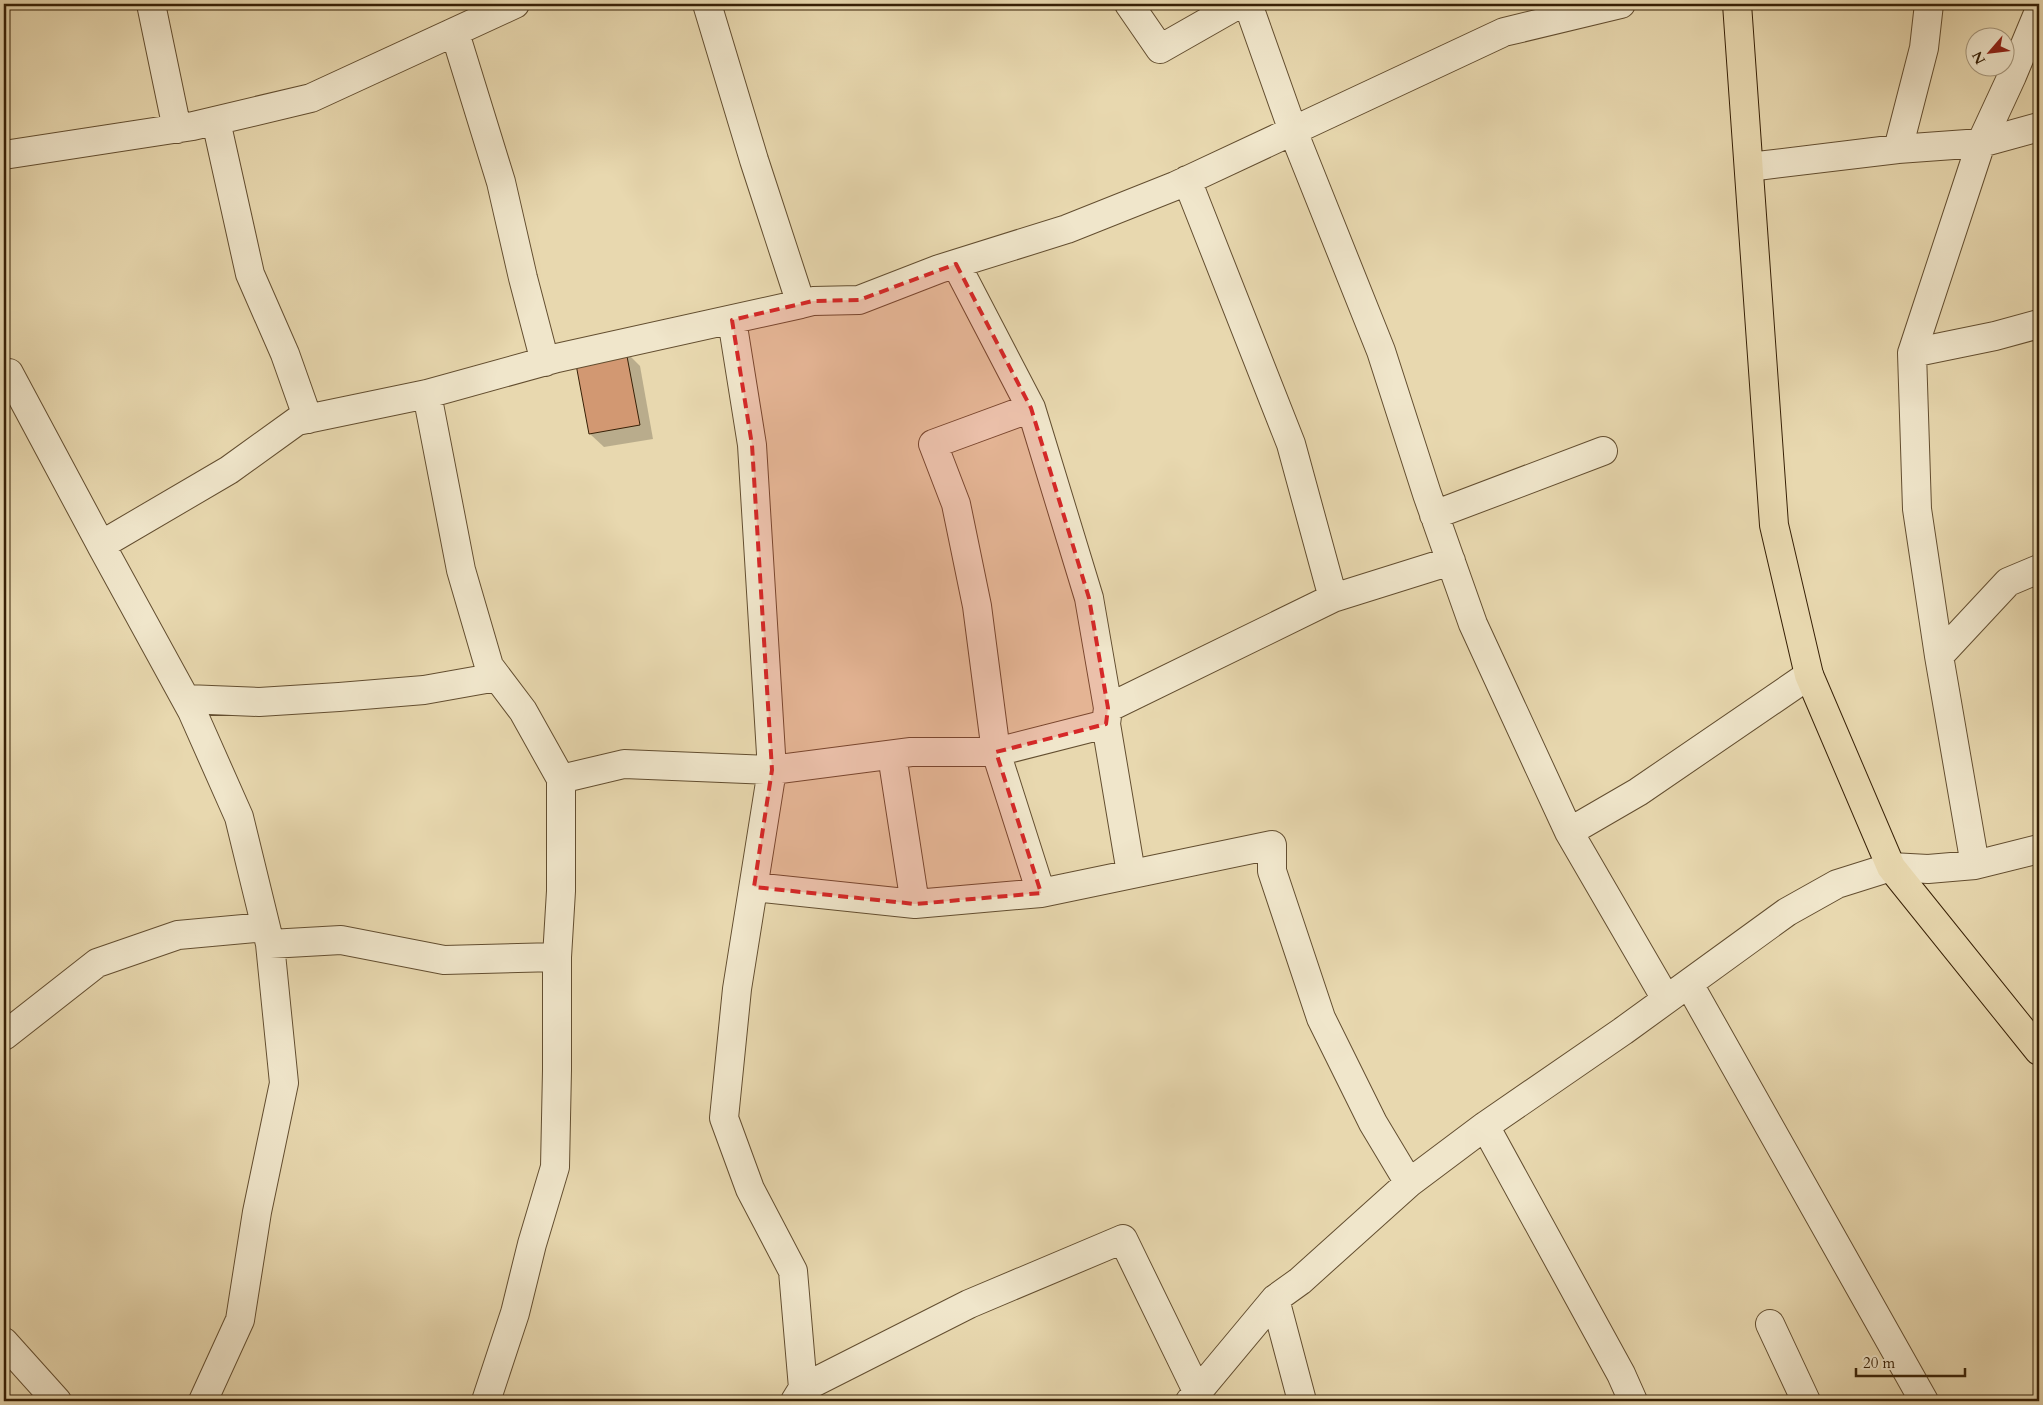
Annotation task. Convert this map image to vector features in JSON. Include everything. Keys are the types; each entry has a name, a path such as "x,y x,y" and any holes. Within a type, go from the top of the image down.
{"main road":[{"path":"1737,4 1774,526 1809,675 1890,867 2039,1051"}],"street":[{"path":"152,4 177,129"},
{"path":"4,155 177,129 311,98 515,4"},
{"path":"707,4 754,160 801,304"},
{"path":"1129,4 1160,49 1239,4"},
{"path":"1248,4 1293,130 1381,350 1434,516 1473,624 1569,832 1666,999"},
{"path":"101,546 229,470 296,421 427,394 545,362 813,301 859,300 956,264 1067,229 1187,180 1504,32 1621,4"},
{"path":"1898,150 1924,48 1930,4"},
{"path":"1975,865 1939,656 1917,509 1912,353 1981,143 2039,11"},
{"path":"455,33 501,182 545,362"},
{"path":"216,121 250,274 286,354 308,419"},
{"path":"1749,167 1898,150 1981,143 2039,127"},
{"path":"1187,180 1291,444 1333,598"},
{"path":"956,264 1031,408 1090,598 1131,873"},
{"path":"732,320 752,445 772,770 737,989 724,1118 750,1189 792,1271 799,1395 969,1304 1123,1239 1194,1396 1275,1299 1300,1281 1409,1183 1484,1126 1623,1031 1788,912 1837,884 1890,867 1928,869 1975,865 2039,849"},
{"path":"1912,353 1995,336 2039,324"},
{"path":"6,370 186,699 238,817 268,936 284,1083 257,1212 240,1320 203,1401"},
{"path":"427,394 461,570 488,666 523,711 561,779 561,891 557,956 555,1167 532,1244 515,1312 486,1401"},
{"path":"1031,408 933,444 956,504 977,606 996,752 1041,893"},
{"path":"1434,516 1603,451"},
{"path":"561,779 624,764 772,770 910,752 996,752 1107,716 1333,598 1451,561"},
{"path":"1939,656 2008,582 2039,569"},
{"path":"1569,832 1638,792 1809,675"},
{"path":"186,699 259,702 322,698 424,690 497,677"},
{"path":"892,754 915,904"},
{"path":"754,887 915,904 1041,893 1272,845 1272,870 1321,1018 1373,1124 1409,1183"},
{"path":"4,1036 97,963 178,935 268,936 341,940 444,960 557,956"},
{"path":"1689,984 1924,1401"},
{"path":"1484,1126 1621,1374 1633,1401"},
{"path":"1275,1299 1302,1401"},
{"path":"1770,1324 1806,1401"},
{"path":"4,1342 57,1401"}],"highlighted area":[{"path":"956,264 1031,408 1089,598 1108,708 1106,724 996,752 1041,893 915,904 754,887 772,770 752,445 732,320 813,301 859,300"}],"building":[{"path":"626,351 640,425 589,434 575,359"}]}
